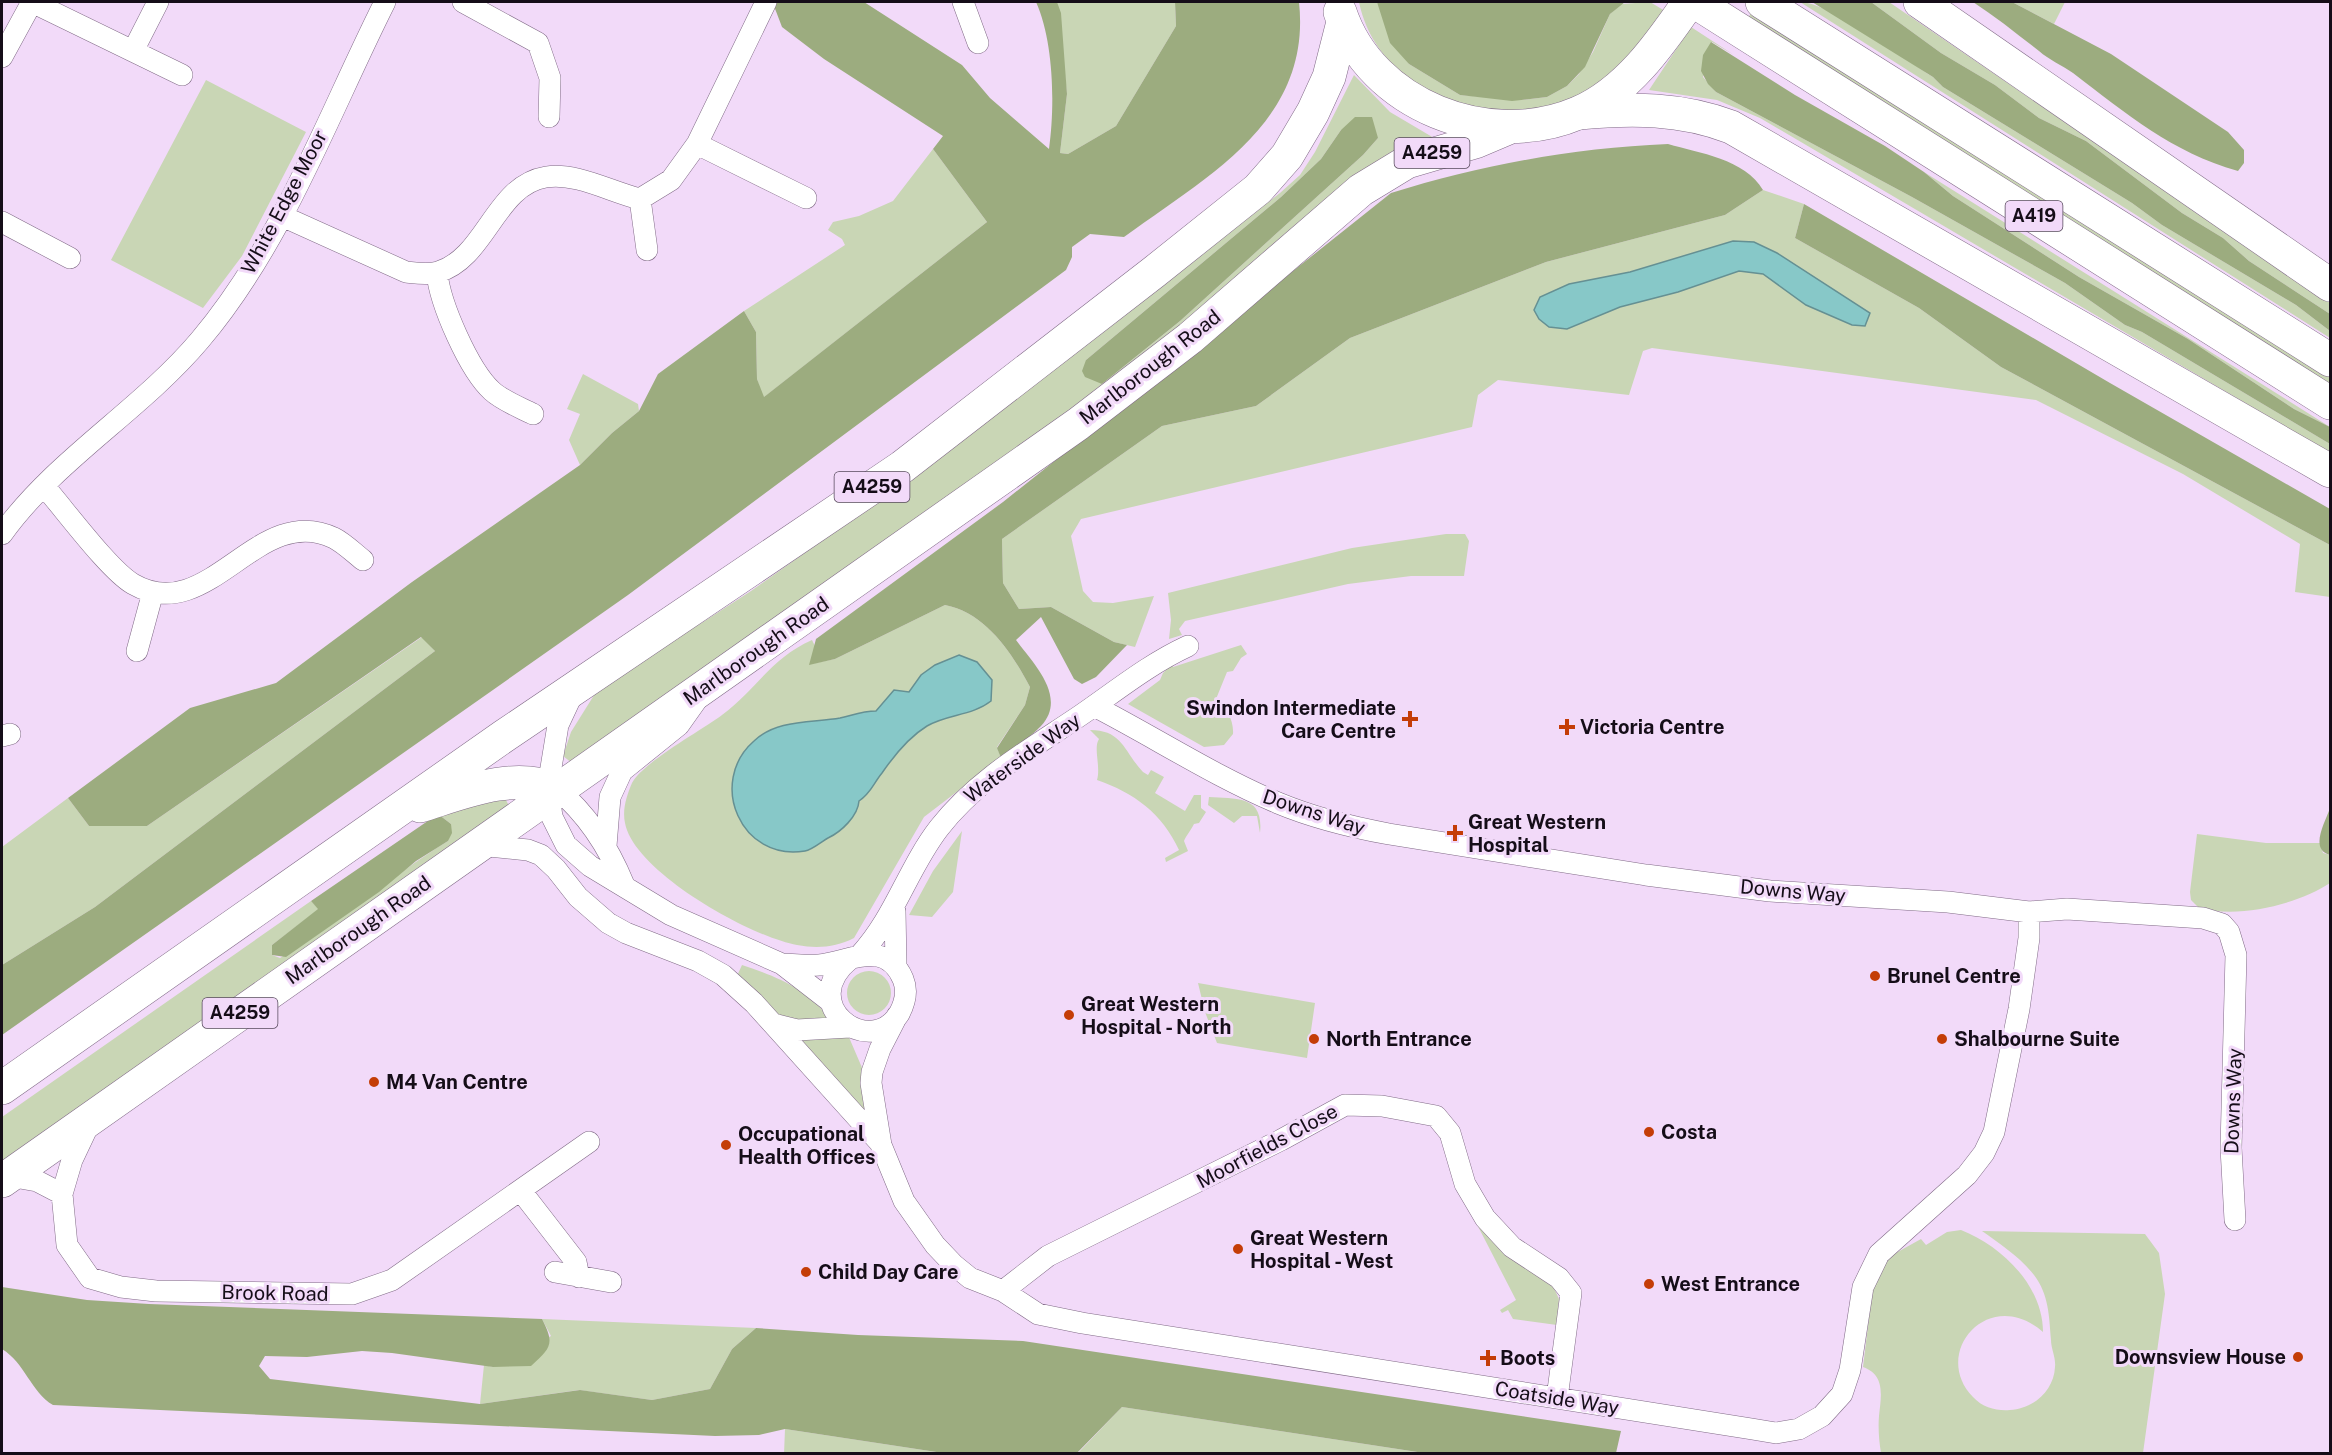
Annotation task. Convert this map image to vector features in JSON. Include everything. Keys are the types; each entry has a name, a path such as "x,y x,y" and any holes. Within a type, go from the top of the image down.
{"main road":[{"path":"1579,113 1608,94 1644,63 1689,2"},
{"name":"A419","path":"1695,2 2331,403"},
{"name":"A419","path":"1762,2 2331,360"},
{"path":"1920,2 2331,285"},
{"path":"1340,12 1380,74 1413,101 1450,117 1508,128 1579,113 1613,110 1666,111 1689,114 1731,127 2331,471"},
{"name":"A4259","path":"2,1088 578,685 902,467 1154,272 1257,189 1287,156 1314,112 1329,77 1340,12"},
{"name":"Marlborough Road","path":"5,1178 479,845 551,790 705,688 1078,424 1190,338 1361,190 1407,162 1475,142 1508,128"},
{"path":"393,815 513,780 551,790"}],"street":[{"path":"2,57 32,2 182,75"},
{"path":"133,51 158,2"},
{"name":"White Edge Moor","path":"2,534 44,486 171,370 200,340 253,266 282,216 385,2"},
{"path":"463,2 538,43 550,78 549,117"},
{"path":"282,216 406,272 437,273 455,264 474,246 504,205 532,181 546,177 563,177 640,199 671,180 698,144 766,2"},
{"path":"963,2 978,43"},
{"path":"698,144 806,198"},
{"path":"640,199 647,250"},
{"path":"2,222 70,258"},
{"path":"437,273 440,297 477,374 498,396 533,414"},
{"path":"44,486 123,577 153,592 166,595 202,585 251,550 290,532 306,531 335,539 363,560"},
{"path":"137,651 153,592"},
{"name":"Waterside Way","path":"855,957 877,937 925,849 963,801 994,774 1157,662 1188,646"},
{"path":"578,685 558,725 551,790 552,817 566,845 583,861 690,926 782,964 831,1002"},
{"path":"606,846 610,797 622,771 679,725 705,688"},
{"name":"Downs Way","path":"1094,706 1248,790 1299,811 1349,826 1717,884 1809,894 1948,902 2029,912 2067,909 2203,918 2222,924 2229,932 2236,955 2237,972 2231,1148 2235,1220"},
{"path":"551,790 572,802 606,846 624,885"},
{"path":"479,845 528,850 541,855 597,915 626,933 716,970 741,991 773,1024 881,1145"},
{"name":"Waterside Way","path":"896,904 894,930 896,966"},
{"name":"Coatside Way","path":"853,1028 872,1072 872,1099 881,1145 897,1188 921,1228 954,1265 970,1278 1003,1291 1032,1311 1053,1318 1776,1432 1804,1427 1833,1406 1847,1382 1863,1287 1869,1270 1890,1242 1967,1175 1984,1153 1994,1132 2019,1009 2029,938 2029,912"},
{"path":"773,1024 797,1030 878,1029 897,1016 906,996 904,983 896,966 877,955 819,965 782,964"},
{"path":"853,1028 838,1018 831,1002 832,980 838,968 855,957"},
{"name":"Coatside Way","path":"872,1072 897,1016"},
{"name":"Moorfields Close","path":"1003,1291 1048,1256 1281,1140 1345,1105 1382,1106 1436,1116 1450,1133 1465,1184 1485,1218 1512,1247 1559,1278 1571,1293 1557,1398"},
{"name":"Brook Road","path":"91,1119 72,1160 62,1194 67,1245 90,1278 120,1287 156,1291 352,1294 392,1280 589,1142"},
{"path":"5,1178 37,1181 62,1194"},
{"path":"521,1191 576,1262 579,1276"},
{"path":"555,1272 611,1282"}],"shaded area":[{"path":"777,2 864,2 962,65 990,98 1049,149 1052,74 1042,18 1036,2 1057,2 1061,13 1067,94 1060,153 1068,154 1116,126 1176,26 1175,2 1299,2 1299,44 1289,81 1271,113 1248,142 1188,191 1124,237 1090,234 1072,247 1072,257 1066,270 628,595 2,1035 2,965 95,907 435,651 421,637 147,826 89,826 68,798 190,708 276,683 412,582 580,465 612,433 639,411 658,374 744,311 756,332 757,379 764,397 987,222 933,149 943,136 824,59 782,27 774,6"},
{"path":"1057,2 1175,2 1176,26 1116,126 1068,154 1060,153 1067,94"},
{"path":"1359,2 1377,2 1409,64 1460,95 1521,100 1547,97 1567,86 1579,74 1593,52 1610,14 1621,4 1650,2 1665,11 1636,52 1619,70 1599,85 1566,101 1530,110 1493,110 1456,102 1423,88 1394,66 1372,37"},
{"path":"1377,2 1625,2 1610,14 1585,67 1567,86 1547,97 1512,101 1460,95 1409,64 1390,43"},
{"path":"1800,2 1812,4 1847,21 1933,77 1943,87 2132,203 2162,225 2296,305 2330,331 2330,338"},
{"path":"1812,2 1871,2 1941,53 1995,85 2039,118 2086,141 2182,213 2223,238 2249,261 2330,314 2330,331 2296,305 2162,225 2132,203 1943,87 1933,77"},
{"path":"1871,2 1889,2 2330,303 2330,314 2249,261 2223,238 2182,213 2086,141 2039,118 1995,85 1941,53"},
{"path":"1973,2 2012,2 2111,54 2228,132 2244,150 2244,163 2238,171 2214,163 2171,142 2131,117"},
{"path":"2012,2 2065,2 2054,24"},
{"path":"1752,11 2330,374 2330,387 1747,20"},
{"path":"1691,27 1734,55 1712,42 1703,77 1716,92 1912,197 2065,283 2125,325 2142,332 2330,444 2330,453 1760,118 1717,100 1649,90"},
{"path":"1711,42 1795,95 1885,146 1924,172 1953,196 2079,277 2188,339 2294,409 2330,427 2330,444 2142,332 2125,325 2065,283 1912,197 1716,92 1708,84 1701,71 1703,55"},
{"path":"1354,75 1390,112 1434,138 1128,372 572,763 563,756 571,732 596,692 663,642 700,624 751,591 966,438 1280,193 1300,175 1315,152","holes":["1341,130 1378,138 1363,155 1180,321 1102,384 1086,360 1281,197 1321,159"]},
{"path":"206,80 306,132 242,256 203,308 111,260"},
{"path":"1355,117 1372,117 1378,138 1363,155 1180,321 1102,384 1085,377 1082,371 1086,360 1281,197 1321,159 1341,130"},
{"path":"1668,144 1707,154 1733,164 1755,179 1763,190 1725,215 1546,262 1350,338 1256,406 1162,426 1002,539 1003,583 1019,609 1051,607 1114,642 1127,645 1096,677 1082,684 1074,679 1041,617 1016,640 1045,681 1051,704 1048,715 1037,730 1001,758 997,748 1025,705 1030,687 1015,661 996,636 973,616 960,609 945,605 835,659 809,665 816,639 1003,502 1391,193 1493,166 1597,149"},
{"path":"933,149 987,222 763,398 757,379 756,332 744,311 845,245 842,239 828,230 833,222 859,216 893,201"},
{"path":"1924,172 2330,427 2294,409 2188,339 2079,277 1953,196"},
{"path":"1763,190 1804,204 1795,238 1919,308 2001,367 2330,545 2330,597 2295,592 2300,544 2183,474 2036,400 1652,348 1643,351 1629,395 1498,380 1478,395 1472,427 1081,519 1071,536 1083,591 1093,602 1113,603 1154,596 1135,647 1114,642 1051,607 1019,609 1003,583 1002,539 1162,426 1256,406 1350,338 1546,262 1725,215"},
{"path":"1804,204 2330,509 2330,545 2001,367 1919,308 1795,238"},
{"path":"1733,241 1754,242 1777,253 1870,313 1865,326 1852,325 1806,305 1763,274 1739,271 1678,292 1620,307 1567,329 1549,327 1539,319 1534,310 1540,297 1569,284 1630,272"},
{"path":"583,374 638,404 639,411 612,433 580,465 569,440 580,414 567,409"},
{"path":"1446,534 1465,534 1469,541 1464,576 1411,576 1348,584 1185,621 1179,629 1182,635 1169,639 1171,620 1168,593 1352,548"},
{"path":"945,605 960,609 985,625 1006,648 1030,687 1025,705 997,747 1001,758 924,817 854,938 834,945 812,947 777,939 725,916 671,881 649,862 633,842 625,823 624,813 632,783 647,766 722,715 775,665 798,647 812,640 815,646 810,664 835,659"},
{"path":"422,637 435,651 95,907 2,965 2,847 68,798 89,826 147,826"},
{"path":"1241,645 1247,654 1241,658 1233,671 1227,672 1216,699 1226,709 1232,724 1233,734 1224,745 1204,747 1128,704 1160,680 1172,664 1173,667"},
{"path":"959,655 977,662 992,680 991,701 976,710 935,722 908,741 869,792 859,801 856,812 843,828 814,848 805,851 783,851 763,844 748,832 738,816 733,797 733,777 740,758 754,741 763,734 784,725 876,711 894,690 909,692 921,675 935,665"},
{"path":"1090,730 1110,734 1122,744 1143,772 1148,775 1151,770 1164,777 1155,793 1185,811 1194,795 1201,795 1201,808 1206,812 1199,823 1194,824 1184,841 1188,851 1166,862 1165,858 1179,850 1164,825 1135,798 1097,780 1097,743 1099,739"},
{"path":"1209,797 1238,799 1253,805 1258,812 1260,833 1257,816 1242,816 1234,823 1208,805"},
{"path":"505,798 511,810 2,1166 2,1117 311,901 319,909 272,945 272,955 280,958 324,930 405,869 448,841 451,824 438,814"},
{"path":"2330,808 2330,855 2320,847 2319,841"},
{"path":"438,814 451,824 452,833 448,841 416,861 379,892 286,957 272,955 272,945 318,909 311,901"},
{"path":"962,831 953,892 932,917 909,915 933,871"},
{"path":"2197,834 2266,843 2320,843 2323,853 2330,855 2330,883 2302,897 2266,908 2230,912 2198,907 2191,900 2190,892"},
{"path":"742,965 767,974 801,991 829,1018 783,1021 736,978"},
{"path":"869,971 884,978 891,993 884,1008 869,1015 854,1008 847,993 854,978"},
{"path":"1198,983 1315,1003 1307,1058 1217,1043 1205,1012"},
{"path":"848,1035 863,1070 866,1110 863,1111 797,1040"},
{"path":"1468,1207 1554,1288 1559,1299 1557,1325 1513,1319 1508,1310 1502,1313 1500,1310 1516,1300"},
{"path":"1961,1230 1991,1246 2005,1257 2028,1284 2041,1315 2043,1332 2023,1319 2003,1316 1986,1320 1972,1330 1962,1345 1958,1362 1961,1380 1981,1404 2005,1410 2019,1409 2041,1397 2051,1383 2055,1360 2043,1290 2028,1268 1982,1231 2145,1234 2159,1253 2165,1294 2143,1453 1881,1453 1879,1381 1875,1375 1863,1367 1872,1292 1885,1259 1921,1239 1926,1245 1947,1232"},
{"path":"2,1287 87,1300 149,1304 542,1319 549,1334 549,1345 543,1355 531,1366 493,1367 362,1351 307,1357 265,1356 259,1366 270,1379 480,1404 580,1390 652,1400 710,1389 732,1349 756,1328 858,1335 1023,1341 1621,1431 1616,1453 1424,1453 1122,1407 1077,1453 943,1453 785,1429 759,1435 715,1436 53,1405 39,1393 17,1362 2,1349"},
{"path":"542,1319 756,1328 732,1349 710,1389 652,1400 579,1390 480,1404 484,1365 493,1367 551,1336"},
{"path":"1122,1407 1424,1453 1077,1454"},
{"path":"785,1429 943,1453 784,1454"}],"place":[{"name":"Swindon Intermediate Care Centre","path":"1410,719"},
{"name":"Victoria Centre","path":"1567,727"},
{"name":"Great Western Hospital","path":"1455,833"},
{"name":"Brunel Centre","path":"1875,976"},
{"name":"Great Western Hospital - North","path":"1069,1015"},
{"name":"North Entrance","path":"1314,1039"},
{"name":"Shalbourne Suite","path":"1942,1039"},
{"name":"M4 Van Centre","path":"374,1082"},
{"name":"Costa","path":"1649,1132"},
{"name":"Occupational Health Offices","path":"726,1145"},
{"name":"Great Western Hospital - West","path":"1238,1249"},
{"name":"Child Day Care","path":"806,1272"},
{"name":"West Entrance","path":"1649,1284"},
{"name":"Downsview House","path":"2298,1357"},
{"name":"Boots","path":"1488,1358"}]}
